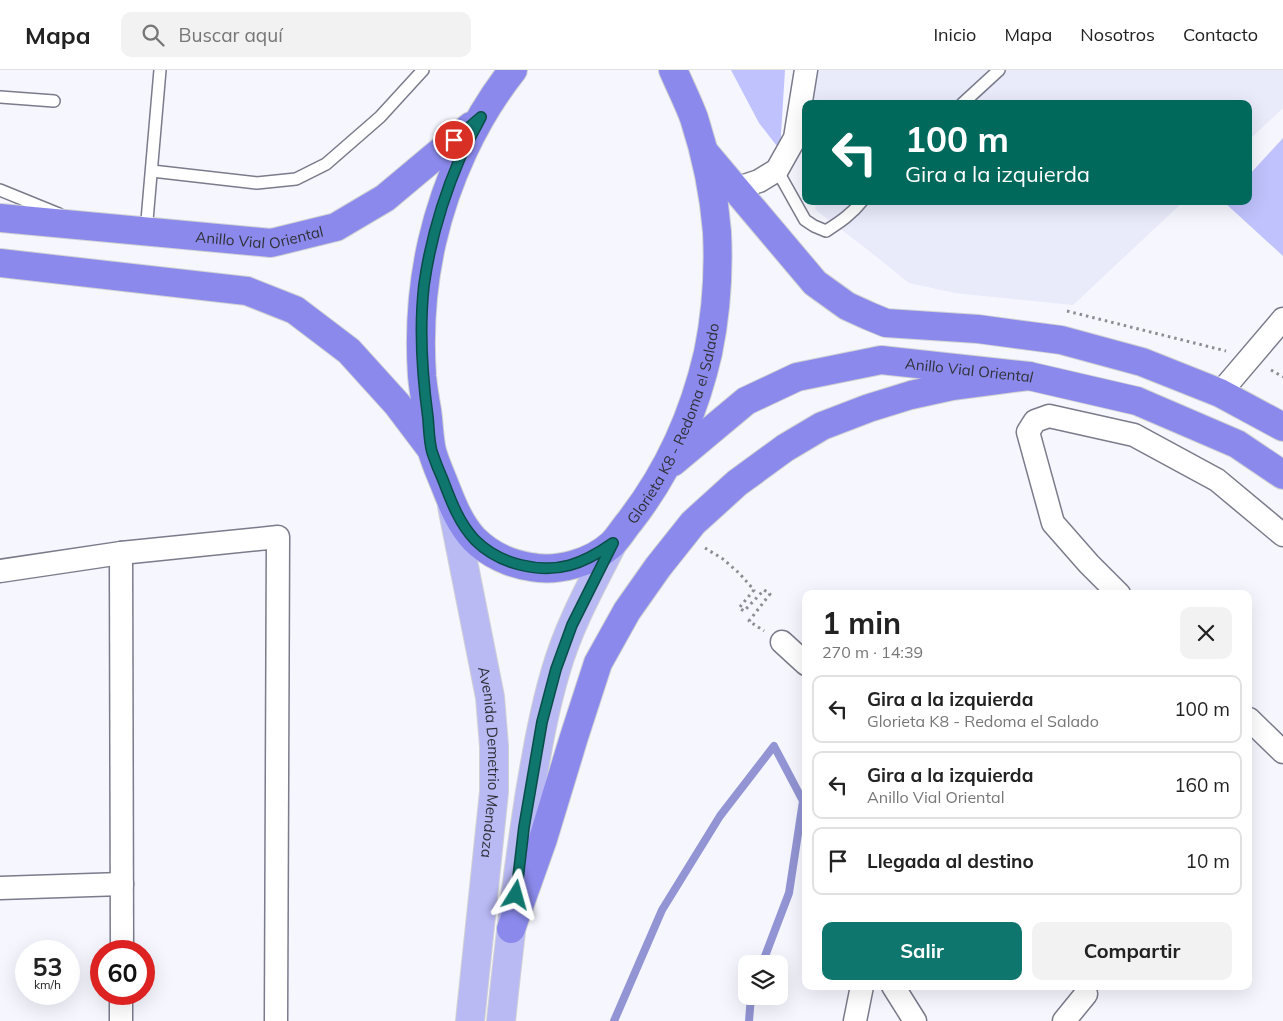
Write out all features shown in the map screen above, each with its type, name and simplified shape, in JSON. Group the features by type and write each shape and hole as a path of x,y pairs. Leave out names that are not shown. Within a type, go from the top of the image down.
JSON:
{"highway":[{"name":"Glorieta K8 - Redoma el Salado","path":"513,70 481,117 460,157 444,199 432,242 424,286 421,331 422,375 432,450 452,505 462,524 476,540 493,554 512,563 533,568 554,568 576,564 596,555 613,543 642,506 666,468 683,431 708,353 715,313 718,272 717,231 704,151 693,116 673,70"},
{"name":"Anillo Vial Oriental","path":"0,218 271,243 336,227 385,198 481,117"},
{"path":"704,151 815,283 847,306 886,322 978,329 1061,340 1142,362 1220,392 1283,427"},
{"path":"0,263 247,291 295,310 349,351 397,404 432,450"},
{"name":"Anillo Vial Oriental","path":"666,468 746,401 797,377 881,360 1030,376 1137,401 1238,444 1283,474"},
{"path":"511,929 543,839 598,663 627,611 658,567 693,523 737,482 785,448 822,426 869,408 911,395 952,386 1030,376"}],"main road":[{"name":"Avenida Demetrio Mendoza","path":"452,505 490,697 494,746 494,792 470,1021"},
{"path":"501,1021 524,827 542,722 556,669 572,625 613,543"}],"street":[{"path":"735,189 759,181 777,170 795,138 806,70"},
{"path":"1220,392 1283,319"},
{"path":"1115,590 1053,523 1028,432 1035,421 1049,416 1134,435 1217,480 1283,535"},
{"path":"0,571 121,553 278,537 276,1021"},
{"path":"121,553 122,940"},
{"path":"782,642 802,660"},
{"path":"1252,722 1283,752"},
{"path":"0,888 122,884"},
{"path":"856,1021 861,990"},
{"path":"896,990 915,1021"},
{"path":"1064,1021 1086,994"},
{"path":"121,1005 121,1021"}],"lane":[{"path":"146,232 160,70"},
{"path":"152,171 257,183 296,179 326,164 380,117 423,70"},
{"path":"966,100 999,70"},
{"path":"0,97 54,101"},
{"path":"777,170 805,220 814,226 826,231 853,213 859,205"},
{"path":"0,190 91,227"}],"path":[{"path":"1067,311 1249,357"},
{"path":"683,536 723,559 754,590 739,608 744,611 764,590 770,594 749,621 782,642"}],"shaded area":[{"path":"731,70 785,70 780,150 759,123"},
{"path":"814,70 1283,70 1283,108 1252,137 1252,100 809,100"},
{"path":"1283,138 1283,256 1227,205 1252,205 1252,172"},
{"path":"815,205 1180,205 1073,305 955,293 909,283 816,210"}],"waterway":[{"path":"614,1021 662,910 720,816 774,746 802,799"},
{"path":"765,955 789,893 802,808"},
{"path":"749,1021 750,1005"}],"route":[{"path":"454,140 481,117 460,157 444,199 432,242 424,286 421,331 422,375 432,450 452,505 462,524 476,540 493,554 512,563 533,568 554,568 576,564 596,555 613,543 572,625 556,669 542,722 524,827 516,895"}]}
